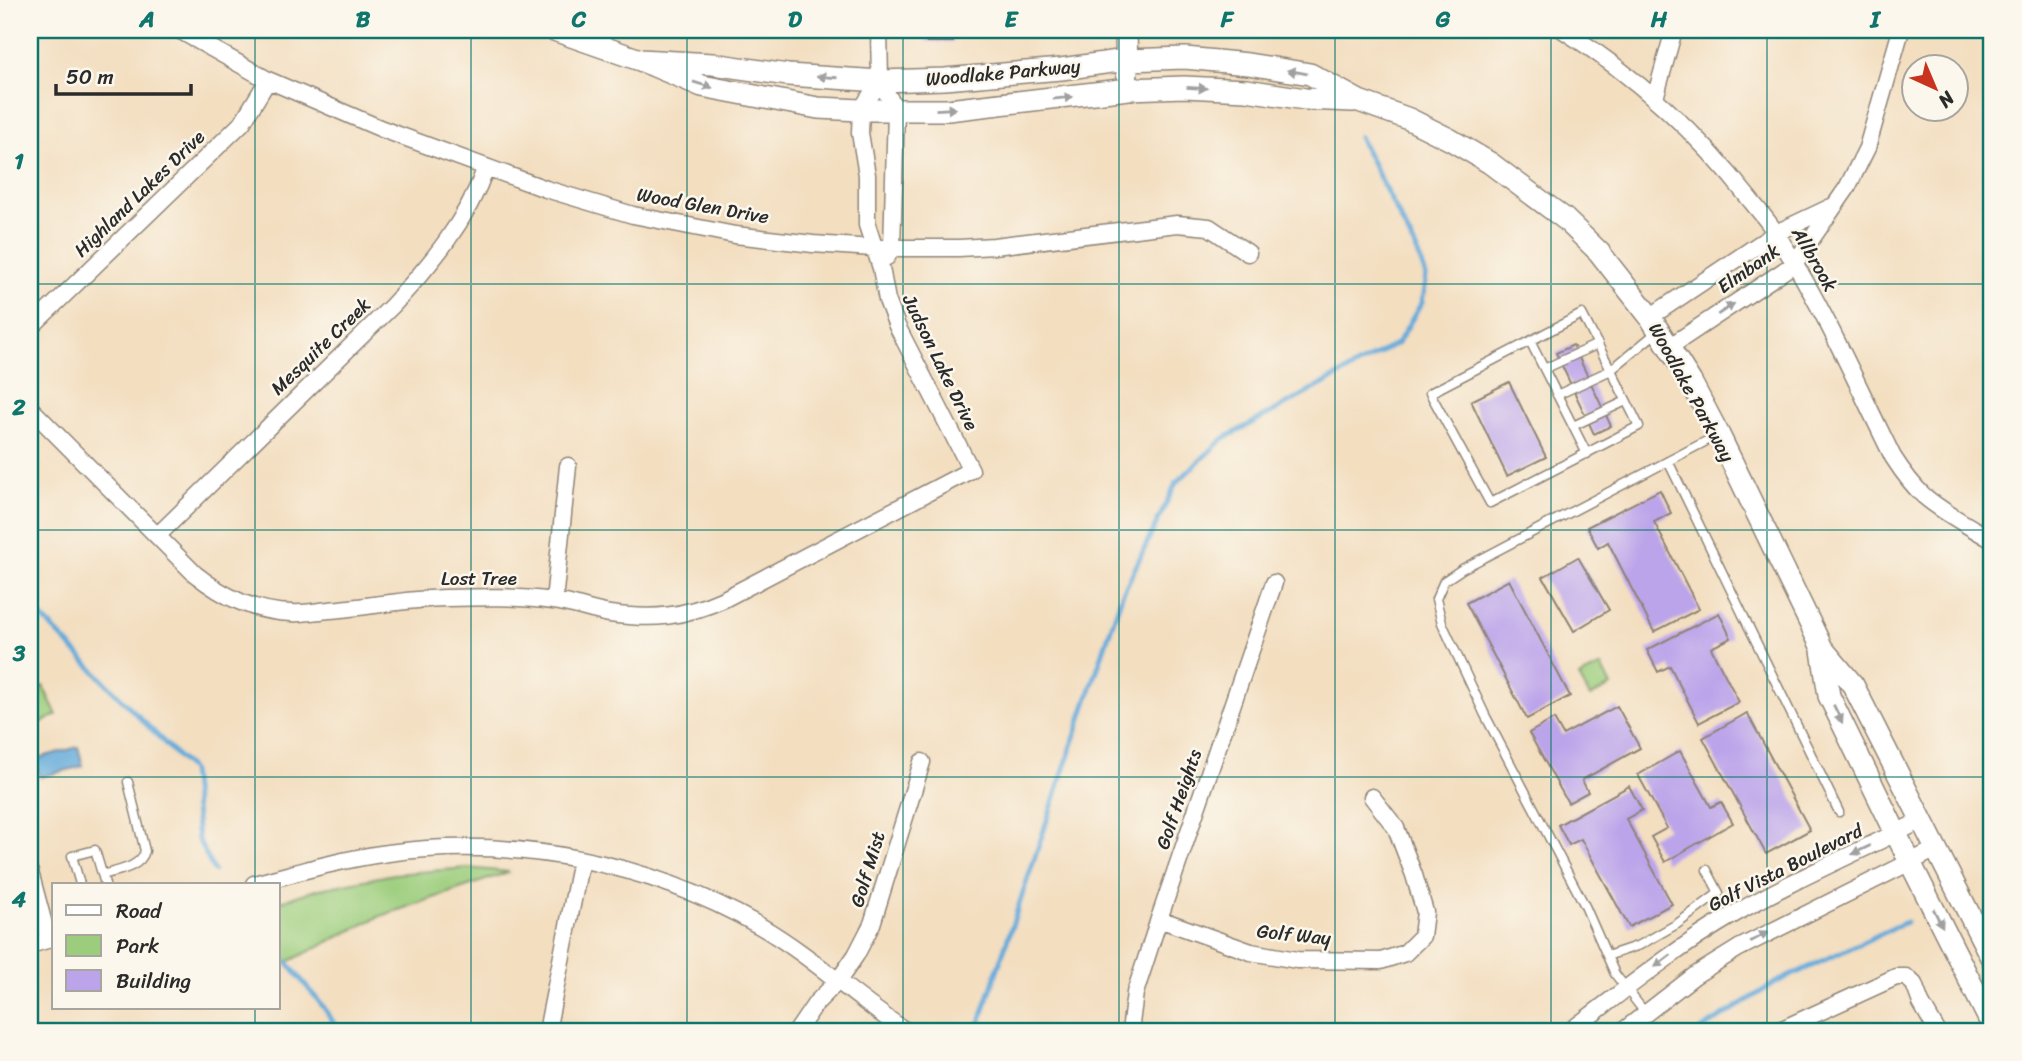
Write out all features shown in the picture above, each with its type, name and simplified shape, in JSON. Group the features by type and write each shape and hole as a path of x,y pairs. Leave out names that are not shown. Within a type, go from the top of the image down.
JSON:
{"street":[{"name":"Wood Glen Drive","path":"179,30 268,80 382,129 545,189 633,215 735,235 873,248 994,246 1177,224 1209,227 1248,253"},
{"name":"Woodlake Parkway","path":"554,30 640,60 702,86 818,108 948,110 1129,89 1184,87 1246,90 1305,99 1359,101"},
{"path":"878,30 880,81 896,110 892,248 881,268"},
{"path":"1126,30 1129,89"},
{"name":"Allbrook","path":"1563,30 1629,76 1655,98 1728,170 1776,233 1810,290 1893,457 1906,476 1923,495 1948,514 1991,533"},
{"path":"1655,98 1674,30"},
{"name":"Elmbank","path":"1660,331 1794,264 1847,188 1867,148 1901,30"},
{"name":"Woodlake Parkway","path":"640,60 713,64 788,75 880,81 971,77 1126,60 1185,58 1248,64 1310,74 1359,101 1409,119 1490,163 1565,219 1599,252 1660,331 1719,435 1822,648 1853,685 1992,959"},
{"name":"Highland Lakes Drive","path":"30,328 242,123 268,80"},
{"path":"861,110 880,81"},
{"name":"Judson Lake Drive","path":"861,110 860,133 867,175 866,225 881,268 887,300 897,326 971,470"},
{"name":"Mesquite Creek","path":"157,536 420,276 460,221 478,189 486,167"},
{"path":"867,175 894,174"},
{"name":"Elmbank","path":"1660,331 1776,233 1834,206"},
{"name":"Lost Tree","path":"30,408 195,574 215,590 266,610 293,613 445,598 554,601 631,616 666,617 697,611 737,593 971,470"},
{"path":"554,601 568,466"},
{"name":"Golf Heights","path":"1130,1031 1135,993 1274,583"},
{"name":"Woodlake Parkway","path":"1822,648 1829,696 1992,1024"},
{"name":"Golf Mist","path":"797,1031 816,1003 838,981 856,955 872,924 922,762"},
{"name":"Golf Way","path":"1159,919 1251,952 1297,960 1381,961 1405,954 1422,936 1425,912 1396,828 1372,797"},
{"name":"Golf Vista Boulevard","path":"1570,1031 1680,948 1727,918 1772,893 1922,820"},
{"path":"258,883 334,863 387,853 441,848 545,853 615,866 676,885 760,926 792,946 906,1031"},
{"path":"1623,1031 1694,976 1739,948 1936,849"},
{"path":"552,1031 549,1021 581,860"},
{"path":"30,872 51,938 30,945"},
{"path":"1778,1031 1896,976 1906,977 1914,984 1937,1031"}],"lane":[{"path":"1582,314 1611,370 1639,426 1490,503 1430,393 1582,314"},
{"path":"1557,395 1611,370 1660,331"},
{"path":"1530,341 1587,454"},
{"path":"1544,369 1598,344"},
{"path":"1573,426 1626,401"},
{"path":"1646,1014 1615,974 1585,906 1485,715 1442,624 1436,599 1444,581 1462,569 1719,435"},
{"path":"1668,461 1839,812"},
{"path":"80,883 72,856 95,850 104,880 144,858 145,851 128,782"},
{"path":"1607,956 1640,945 1677,924 1719,893 1707,870"}],"green space":[{"path":"1601,666 1611,686 1590,697 1579,677"},
{"path":"43,686 57,715 30,728 30,693"},
{"path":"467,868 509,872 378,917 280,966 280,901 315,890 394,874"}],"water":[{"path":"78,747 83,766 40,777 35,759"}],"building":[{"path":"924,30 952,30 953,42 926,42"},
{"path":"1573,345 1611,426 1594,434 1556,353"},
{"path":"1509,382 1546,457 1507,476 1471,401"},
{"path":"1660,490 1671,513 1654,522 1699,609 1654,632 1608,542 1598,548 1587,527"},
{"path":"1578,557 1609,610 1574,631 1543,577"},
{"path":"1509,580 1570,696 1527,719 1466,603"},
{"path":"1719,613 1731,638 1711,648 1739,702 1699,723 1670,666 1658,672 1647,650"},
{"path":"1617,706 1640,748 1582,780 1588,792 1568,803 1529,733 1554,719 1563,735"},
{"path":"1747,713 1810,830 1766,854 1703,738"},
{"path":"1680,751 1711,807 1721,802 1733,823 1665,862 1651,837 1667,828 1638,775"},
{"path":"1629,786 1642,810 1626,819 1672,904 1629,927 1581,839 1569,845 1558,825"}],"waterway":[{"path":"977,1031 1122,595 1176,483 1223,439 1398,343 1422,302 1426,276 1417,251 1359,137"},
{"path":"30,605 191,770 198,839 214,871"},
{"path":"1699,1031 1775,983 1906,922"},
{"path":"280,953 325,1009 339,1031"}]}
